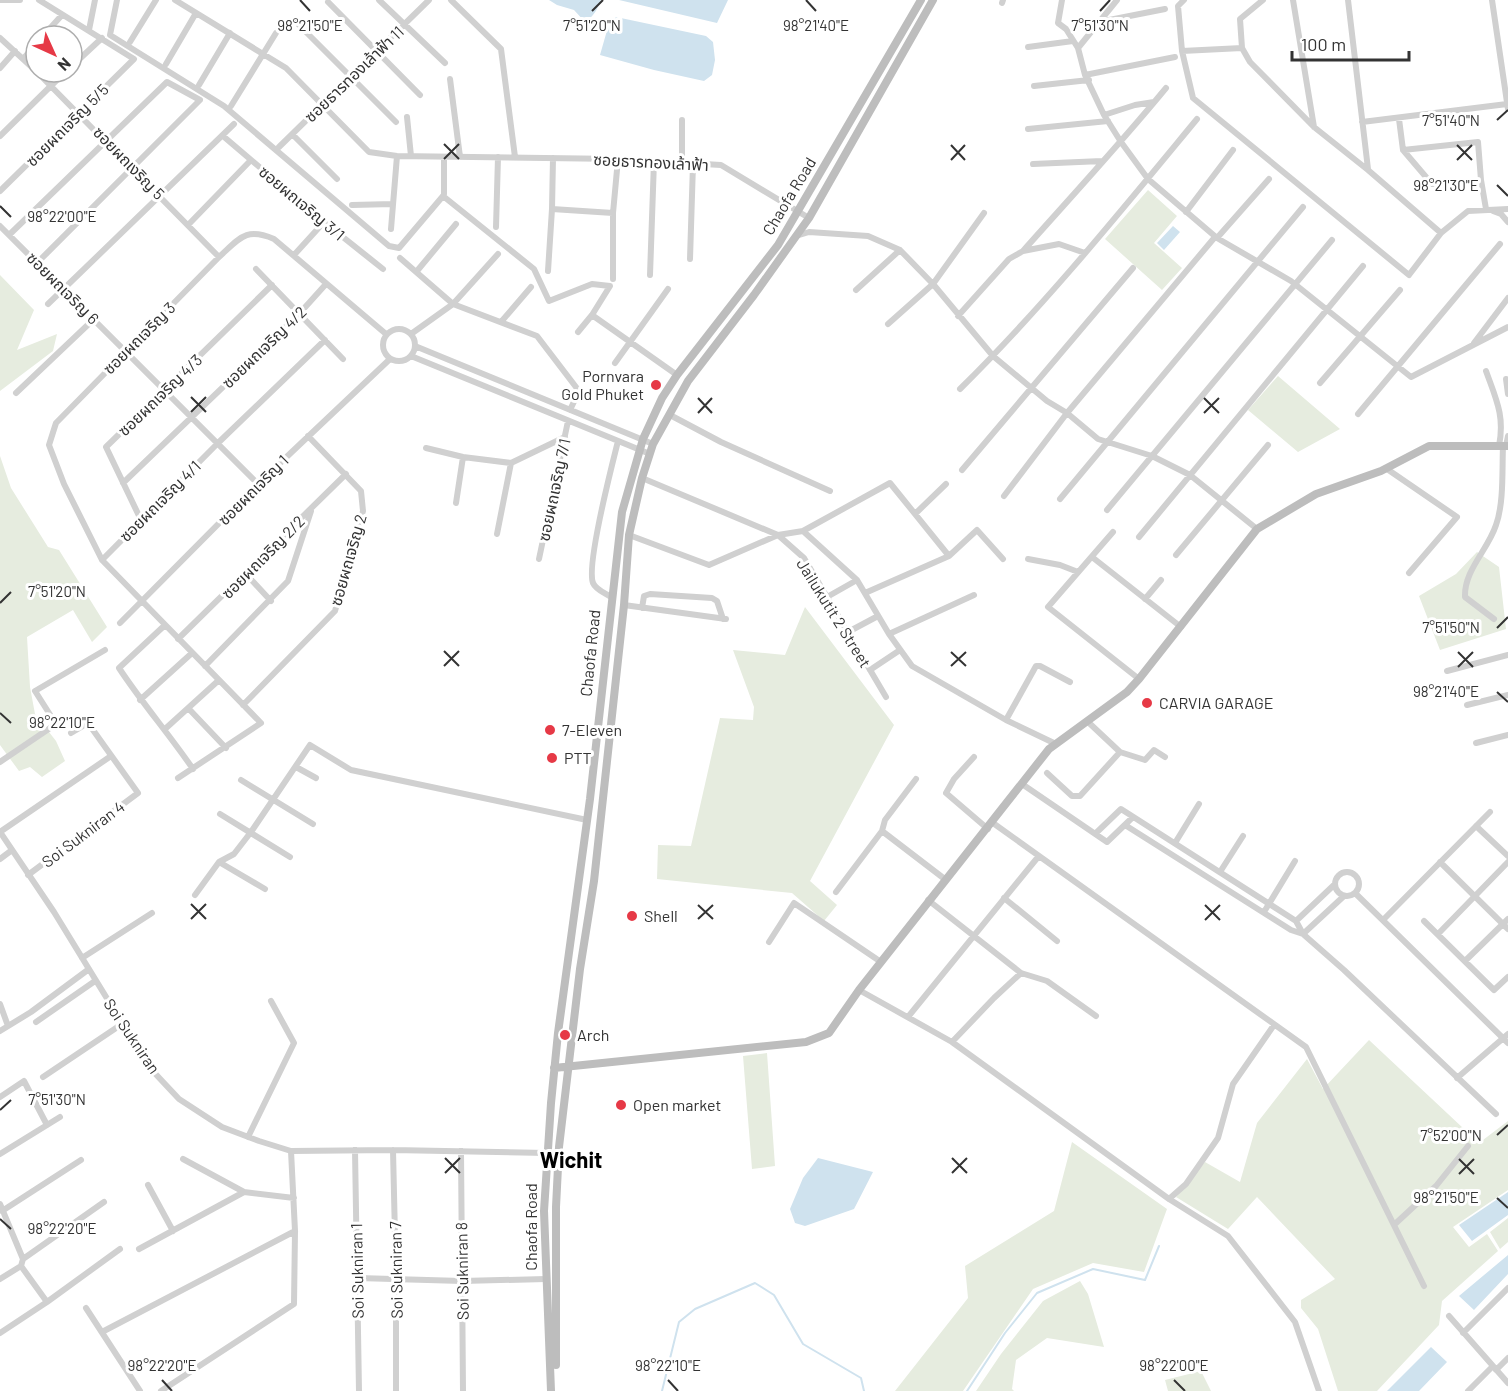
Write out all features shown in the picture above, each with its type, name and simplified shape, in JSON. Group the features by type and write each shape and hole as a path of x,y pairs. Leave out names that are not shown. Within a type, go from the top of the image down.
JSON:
{"main road":[{"name":"Chaofa Road","path":"551,1391 544,1211 547,1153 554,1068 587,820 622,512 643,439 662,398 677,375 778,245 921,0"},
{"name":"Chaofa Road","path":"556,1391 556,1208 559,1147 594,881 624,605 629,535 642,478 653,444 688,381 809,218 933,0"},
{"path":"554,1068 806,1042 829,1033 928,900 1056,744 1127,692 1257,529 1317,494 1387,469 1429,446 1504,446"}],"street":[{"path":"0,0 20,0"},
{"path":"39,0 49,2 62,15 102,38 84,55"},
{"path":"89,30 95,0"},
{"path":"117,0 110,35 224,106 389,246 399,248 443,196 534,269 549,301 592,284 610,286 578,332"},
{"path":"130,42 156,0"},
{"path":"175,0 286,68 323,103"},
{"path":"379,0 445,63"},
{"name":"ซอยธารทองเล้าฟ้า 11","path":"279,147 429,0"},
{"path":"452,0 501,49 515,157"},
{"path":"1062,0 1058,23 1066,29 1078,48 1087,78 1104,114 1121,142 1148,179 1216,237 1295,284 1411,377 1508,327"},
{"path":"1078,48 1117,0"},
{"path":"1184,0 1178,6 1182,51 1193,98 1409,275 1441,233 1468,212 1508,209"},
{"path":"1263,0 1240,19 1242,48 1250,62 1314,127 1441,233"},
{"path":"1293,0 1314,127"},
{"path":"1348,0 1368,170"},
{"path":"1362,122 1508,106 1492,0"},
{"path":"328,2 420,95"},
{"path":"1100,22 1165,9"},
{"path":"165,64 196,13"},
{"path":"54,24 62,15"},
{"path":"296,22 396,122"},
{"path":"199,85 230,33"},
{"path":"231,106 276,33"},
{"name":"ซอยผถเงริญ 5","path":"0,38 24,58"},
{"name":"ซอยผถเจริญ 5/5","path":"0,191 134,59 102,38"},
{"path":"1028,47 1073,41"},
{"path":"1182,51 1242,48"},
{"path":"0,68 15,51"},
{"path":"1034,86 1087,78 1174,57"},
{"path":"450,79 460,157"},
{"path":"9,235 166,82 200,100 37,263"},
{"path":"0,136 51,86"},
{"name":"ซอยผถเงริญ 5","path":"51,86 219,256"},
{"path":"1023,251 1166,88"},
{"path":"1104,114 1154,101"},
{"name":"ซอยธารทองเล้าฟ้า","path":"323,103 369,152 397,156 618,159 721,165 809,218"},
{"path":"407,117 411,156"},
{"path":"960,389 993,356 1085,253 1197,119"},
{"path":"1399,119 1403,150 1432,184 1481,180"},
{"path":"682,120 682,163"},
{"path":"1028,129 1108,121"},
{"path":"48,304 234,124"},
{"path":"292,134 337,179"},
{"name":"ซอยผถเจริญ 3/1","path":"223,136 383,269"},
{"path":"1403,150 1478,142 1486,209"},
{"path":"1186,212 1233,150"},
{"path":"391,230 397,156"},
{"path":"444,157 444,194"},
{"path":"496,227 498,157"},
{"path":"548,271 553,158"},
{"path":"613,279 613,213 618,159"},
{"path":"189,224 251,160"},
{"path":"650,275 654,161"},
{"path":"1034,164 1102,161"},
{"path":"690,259 693,164"},
{"path":"1004,496 1067,413 1216,237 1269,179"},
{"path":"352,205 393,204"},
{"path":"1060,499 1303,207"},
{"path":"552,209 613,213"},
{"path":"1486,209 1501,214 1508,222"},
{"path":"888,324 933,284 984,213"},
{"path":"294,255 324,222"},
{"path":"417,271 456,224"},
{"name":"ซอยผถเจริญ 6","path":"0,226 126,351"},
{"path":"796,236 809,232 868,236 900,250 933,284 993,356 1047,401 1067,413 1098,439 1152,456 1190,475 1257,529"},
{"name":"ซอยผถเจริญ 3","path":"141,601 102,560 64,484 49,445 56,423 219,256 243,236 260,233 274,239 386,334"},
{"path":"1107,510 1332,240"},
{"path":"958,316 1009,259 1023,251 1059,244 1085,253"},
{"path":"1358,414 1500,244"},
{"path":"856,290 900,250"},
{"path":"411,334 453,304 498,254"},
{"path":"400,258 453,304 537,336 579,391 570,410"},
{"path":"1139,537 1363,266"},
{"path":"962,470 1132,268"},
{"path":"256,269 343,360"},
{"name":"ซอยผถเจริญ 4/3","path":"141,520 106,447 272,285"},
{"name":"ซอยผถเจริญ 4/2","path":"123,483 299,314 326,285"},
{"path":"501,322 531,287"},
{"path":"615,363 668,289"},
{"path":"1320,383 1400,290"},
{"path":"1471,346 1508,298"},
{"path":"592,315 677,375"},
{"path":"16,393 94,319"},
{"path":"396,328 401,328 411,334 415,346 411,356 403,361 390,359 383,351 383,339 386,334 396,328"},
{"name":"ซอยผถเจริญ 4/1","path":"102,560 218,443 325,340"},
{"path":"415,346 653,444"},
{"path":"126,351 258,484"},
{"path":"411,356 650,454"},
{"name":"ซอยผถเจริญ 1","path":"120,623 258,484 390,359"},
{"path":"1486,371 1501,417 1504,446 1502,486 1497,524 1467,578 1465,597 1494,619"},
{"path":"1506,379 1508,394"},
{"path":"670,415 721,442 830,491"},
{"name":"ซอยผถเจริญ 7/1","path":"539,559 568,421"},
{"name":"ซอยผถเจริญ 2","path":"243,705 335,611 363,511 361,491 308,436"},
{"path":"1504,446 1508,436"},
{"path":"426,448 463,457 511,463 565,437"},
{"path":"611,597 596,587 592,581 592,572 597,537 618,441"},
{"path":"1176,555 1268,445"},
{"path":"456,503 463,457"},
{"path":"497,534 511,463"},
{"path":"1387,469 1457,517 1409,573"},
{"name":"ซอยผถเจริญ 2/2","path":"178,639 346,474"},
{"name":"Jailukutit 2 Street","path":"642,478 778,535 804,558 886,697"},
{"path":"629,535 709,566 778,535 803,531 890,483 949,556"},
{"path":"916,513 946,483"},
{"path":"205,666 271,601 288,580 312,508"},
{"path":"865,593 949,556 977,530 1003,559"},
{"path":"803,531 857,580 889,634 912,666 1006,720 1056,744"},
{"path":"1113,532 1048,607 1139,679"},
{"path":"1092,557 1180,627"},
{"path":"1028,559 1060,564 1078,572"},
{"path":"246,574 271,601"},
{"path":"827,597 857,580"},
{"path":"1145,599 1161,580"},
{"path":"624,605 642,608 725,619 717,601 712,598 650,594 644,596 642,608"},
{"path":"889,634 974,595"},
{"path":"141,601 261,723 178,778"},
{"path":"848,632 878,616"},
{"path":"165,625 119,668 192,769"},
{"path":"0,762 56,724 35,690 105,650"},
{"path":"870,670 900,650"},
{"path":"141,700 192,652"},
{"path":"1447,671 1508,655"},
{"path":"1006,720 1036,666 1070,682"},
{"path":"165,729 219,680"},
{"path":"1467,705 1508,695"},
{"path":"189,709 226,748"},
{"path":"1087,721 1120,752 1145,760 1154,750 1165,757"},
{"path":"0,832 111,756 88,723 71,733"},
{"path":"1476,742 1508,735"},
{"path":"195,895 219,862 234,854 251,832 310,745 351,770 587,820"},
{"path":"1047,773 1072,796 1080,796 1120,752"},
{"name":"Soi Sukniran 4","path":"28,875 138,793 111,756"},
{"path":"974,757 954,779 946,793 1306,1047 1424,1286"},
{"path":"296,766 316,778"},
{"path":"836,892 882,831 885,820 916,779"},
{"path":"241,780 313,824"},
{"path":"1023,784 1107,842 1133,817"},
{"path":"1175,843 1200,804"},
{"path":"1096,833 1121,808 1296,921 1303,934 1496,1114"},
{"path":"1383,920 1490,812"},
{"path":"220,814 290,857"},
{"path":"1125,825 1291,930 1303,934"},
{"path":"1476,826 1508,855"},
{"path":"882,831 946,880"},
{"name":"Soi Sukniran","path":"0,832 54,912 149,1067 179,1099 222,1127 291,1150 547,1153"},
{"path":"1220,872 1243,836"},
{"path":"0,859 12,850"},
{"path":"908,1017 1038,856"},
{"path":"1264,912 1295,861"},
{"path":"219,862 265,889"},
{"path":"1440,862 1506,924 1465,961"},
{"path":"1438,934 1508,862"},
{"path":"1296,921 1335,884 1340,874 1351,873 1359,880 1359,887 1351,896 1344,896 1337,891 1335,884"},
{"path":"1355,893 1506,1039 1457,1078"},
{"path":"1303,934 1344,896"},
{"path":"1004,898 1057,941"},
{"path":"928,900 1021,974 1047,981 1096,1016"},
{"path":"769,942 794,903 881,962"},
{"path":"82,958 152,913"},
{"path":"1424,921 1494,990 1508,977"},
{"path":"0,1031 89,969"},
{"path":"952,1042 994,998 1021,974"},
{"path":"36,1022 95,981"},
{"path":"859,990 952,1042 1169,1199 1228,1236 1295,1322 1319,1391"},
{"path":"248,1137 294,1043 271,1001"},
{"path":"0,1004 8,1026"},
{"path":"43,1077 122,1024"},
{"path":"1169,1199 1186,1184 1218,1138 1233,1084 1274,1025"},
{"path":"0,1097 24,1081 47,1125"},
{"path":"0,1154 60,1117"},
{"path":"1395,1224 1436,1186 1468,1146"},
{"path":"161,1391 294,1304 295,1230 291,1150"},
{"name":"Soi Sukniran 1","path":"355,1150 359,1391"},
{"name":"Soi Sukniran 7","path":"393,1150 396,1391"},
{"name":"Soi Sukniran 8","path":"461,1152 464,1391"},
{"path":"183,1159 244,1192 294,1198"},
{"path":"3,1217 81,1160"},
{"path":"148,1185 173,1231"},
{"path":"139,1249 244,1192"},
{"path":"0,1279 104,1202"},
{"path":"0,1204 3,1217 22,1262 47,1302"},
{"path":"102,1332 295,1230"},
{"path":"0,1333 120,1249"},
{"path":"358,1278 462,1281 546,1279"},
{"path":"1463,1333 1508,1288"},
{"path":"86,1308 140,1391"},
{"path":"1449,1316 1508,1383"},
{"path":"1468,1391 1508,1358"}],"shaded area":[{"path":"1148,190 1177,216 1154,243 1182,268 1162,290 1105,239"},
{"path":"0,275 34,310 17,350 57,334 53,351 0,391"},
{"path":"1278,376 1340,429 1298,452 1248,410"},
{"path":"0,456 11,488 48,547 59,550 107,627 92,642 73,610 27,637 30,687 35,714 56,741 65,761 42,777 30,767 19,771 0,745"},
{"path":"1477,552 1499,567 1506,629 1440,650 1419,596 1456,574"},
{"path":"805,607 894,725 810,881 837,905 824,921 792,893 657,879 658,845 691,846 720,718 753,720 754,707 733,650 785,655"},
{"path":"1369,1040 1479,1143 1508,1121 1508,1190 1453,1227 1469,1247 1487,1234 1498,1251 1442,1301 1439,1325 1377,1391 1338,1391 1318,1329 1301,1308 1301,1300 1335,1279 1257,1197 1228,1229 1176,1197 1205,1162 1240,1182 1257,1123 1307,1059 1323,1089"},
{"path":"767,1053 775,1166 752,1169 743,1056"},
{"path":"1072,1142 1167,1209 1144,1272 1093,1263 1033,1289 963,1391 895,1391 968,1298 965,1266 1054,1211"},
{"path":"1508,1218 1508,1242 1500,1249 1490,1232"},
{"path":"1080,1281 1088,1294 1104,1347 1047,1338 1016,1360 1012,1389 1014,1391 976,1391 1001,1354 1043,1301"},
{"path":"1201,1371 1211,1391 1168,1391 1165,1380"}],"water":[{"path":"549,0 601,0 595,12 585,22 574,10"},
{"path":"619,0 728,0 717,23"},
{"path":"616,17 706,36 713,42 715,60 712,75 704,81 600,55 608,27"},
{"path":"1173,226 1180,232 1164,250 1157,243"},
{"path":"818,1158 873,1172 854,1209 805,1226 795,1223 790,1209 803,1178"},
{"path":"1508,1192 1508,1215 1472,1241 1459,1225"},
{"path":"1508,1255 1508,1274 1474,1310 1459,1296"},
{"path":"1431,1347 1447,1362 1419,1391 1387,1391"}],"waterway":[{"path":"967,1391 1005,1333 1037,1293 1093,1269 1145,1280 1159,1246"},
{"path":"662,1391 679,1322 695,1309 755,1283 774,1295 803,1344 861,1378 864,1391"}],"place":[{"name":"Pornvara Gold Phuket","path":"656,385"},
{"name":"CARVIA GARAGE","path":"1147,703"},
{"name":"7-Eleven","path":"550,730"},
{"name":"PTT","path":"552,758"},
{"name":"Shell","path":"632,916"},
{"name":"Arch","path":"565,1035"},
{"name":"Open market","path":"621,1105"}],"district":[{"name":"Wichit","path":"571,1160"}]}
